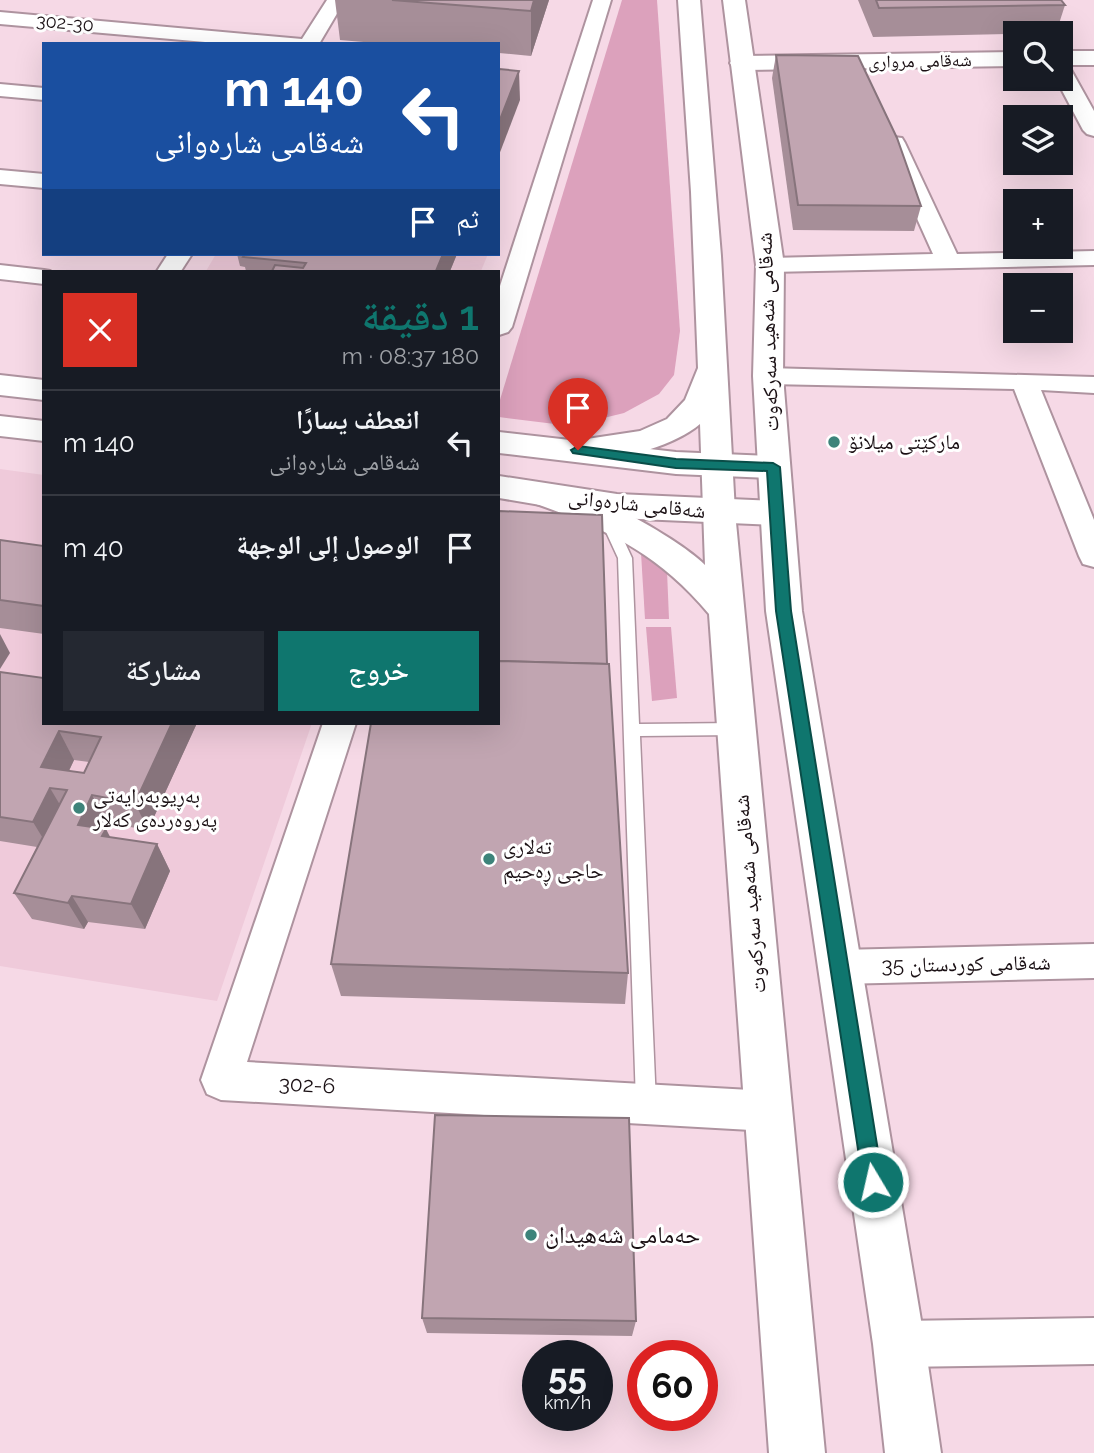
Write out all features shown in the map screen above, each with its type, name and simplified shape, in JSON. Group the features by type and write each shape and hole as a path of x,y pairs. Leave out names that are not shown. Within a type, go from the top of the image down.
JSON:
{"main road":[{"name":"شەقامی شەهید سەرکەوت","path":"689,0 700,120 715,362 718,512 797,1453"},
{"name":"شەقامی شەهید سەرکەوت","path":"734,0 770,265 768,376 784,611 899,1344 913,1453"},
{"path":"1073,58 1094,58"},
{"name":"شەقامی مرواری","path":"741,63 1003,59"},
{"path":"700,120 752,121"},
{"path":"578,450 633,443 674,428 690,416 700,402 715,362"},
{"path":"0,385 42,390"},
{"path":"0,426 42,431"},
{"path":"500,442 676,463 773,467"},
{"name":"شەقامی شارەوانی","path":"500,487 617,506 776,513"},
{"path":"543,494 606,516 642,533 677,557 704,581 727,612"}],"street":[{"path":"310,42 336,0"},
{"path":"500,324 602,0"},
{"name":"302-30","path":"0,18 274,42"},
{"path":"857,62 868,86"},
{"path":"0,90 42,94"},
{"path":"1073,91 1094,130"},
{"path":"886,124 948,261"},
{"path":"0,177 42,181"},
{"path":"770,265 1094,258"},
{"path":"0,272 42,277"},
{"path":"768,376 1094,385"},
{"path":"1024,381 1094,556"},
{"name":"302-6","path":"338,725 221,1080 768,1111"},
{"name":"شەقامی کوردستان 35","path":"839,967 1094,961"},
{"path":"899,1344 1094,1341"}],"lane":[{"path":"606,516 625,558 646,1104"},
{"path":"632,730 737,729"}],"shaded area":[{"path":"622,0 657,0 680,331 674,375 659,394 624,413 571,426 500,417 500,400"},
{"path":"215,256 487,256 481,270 207,270"},
{"name":"بەڕیوبەرایەتی پەروەردەی کەلار","path":"0,469 42,475 42,725 311,725 217,1001 0,966"},
{"path":"641,553 667,571 669,619 645,619"},
{"path":"646,627 671,627 677,698 652,701"}],"building":[{"path":"392,0 534,0 531,11"},
{"path":"876,0 1061,0 1065,5 879,8"},
{"path":"776,55 858,56 897,138 921,206 798,205"},
{"path":"500,69 519,71 500,119"},
{"path":"442,256 436,270 272,270 275,265 303,268 306,263 243,257"},
{"path":"500,511 602,515 607,664 500,661"},
{"path":"0,540 42,546 42,606 0,600"},
{"name":"تەلاری حاجی ڕەحیم","path":"500,661 609,664 628,973 331,964 371,725 500,725"},
{"path":"0,672 42,678 42,725 171,725 135,803 92,795 78,825 106,829 102,836 157,844 131,904 72,896 68,903 14,893 67,790 50,788 33,822 0,817","holes":["59,731 101,737 84,773 41,767"]},
{"name":"حەمامی شەهیدان","path":"435,1115 629,1118 636,1321 422,1318"}],"place":[{"name":"مارکێتی میلانۆ","path":"834,442"},
{"name":"بەڕیوبەرایەتی پەروەردەی کەلار","path":"79,808"},
{"name":"تەلاری حاجی ڕەحیم","path":"489,859"},
{"name":"حەمامی شەهیدان","path":"531,1235"}],"route":[{"path":"578,450 676,463 773,467 784,611 873,1182"}]}
